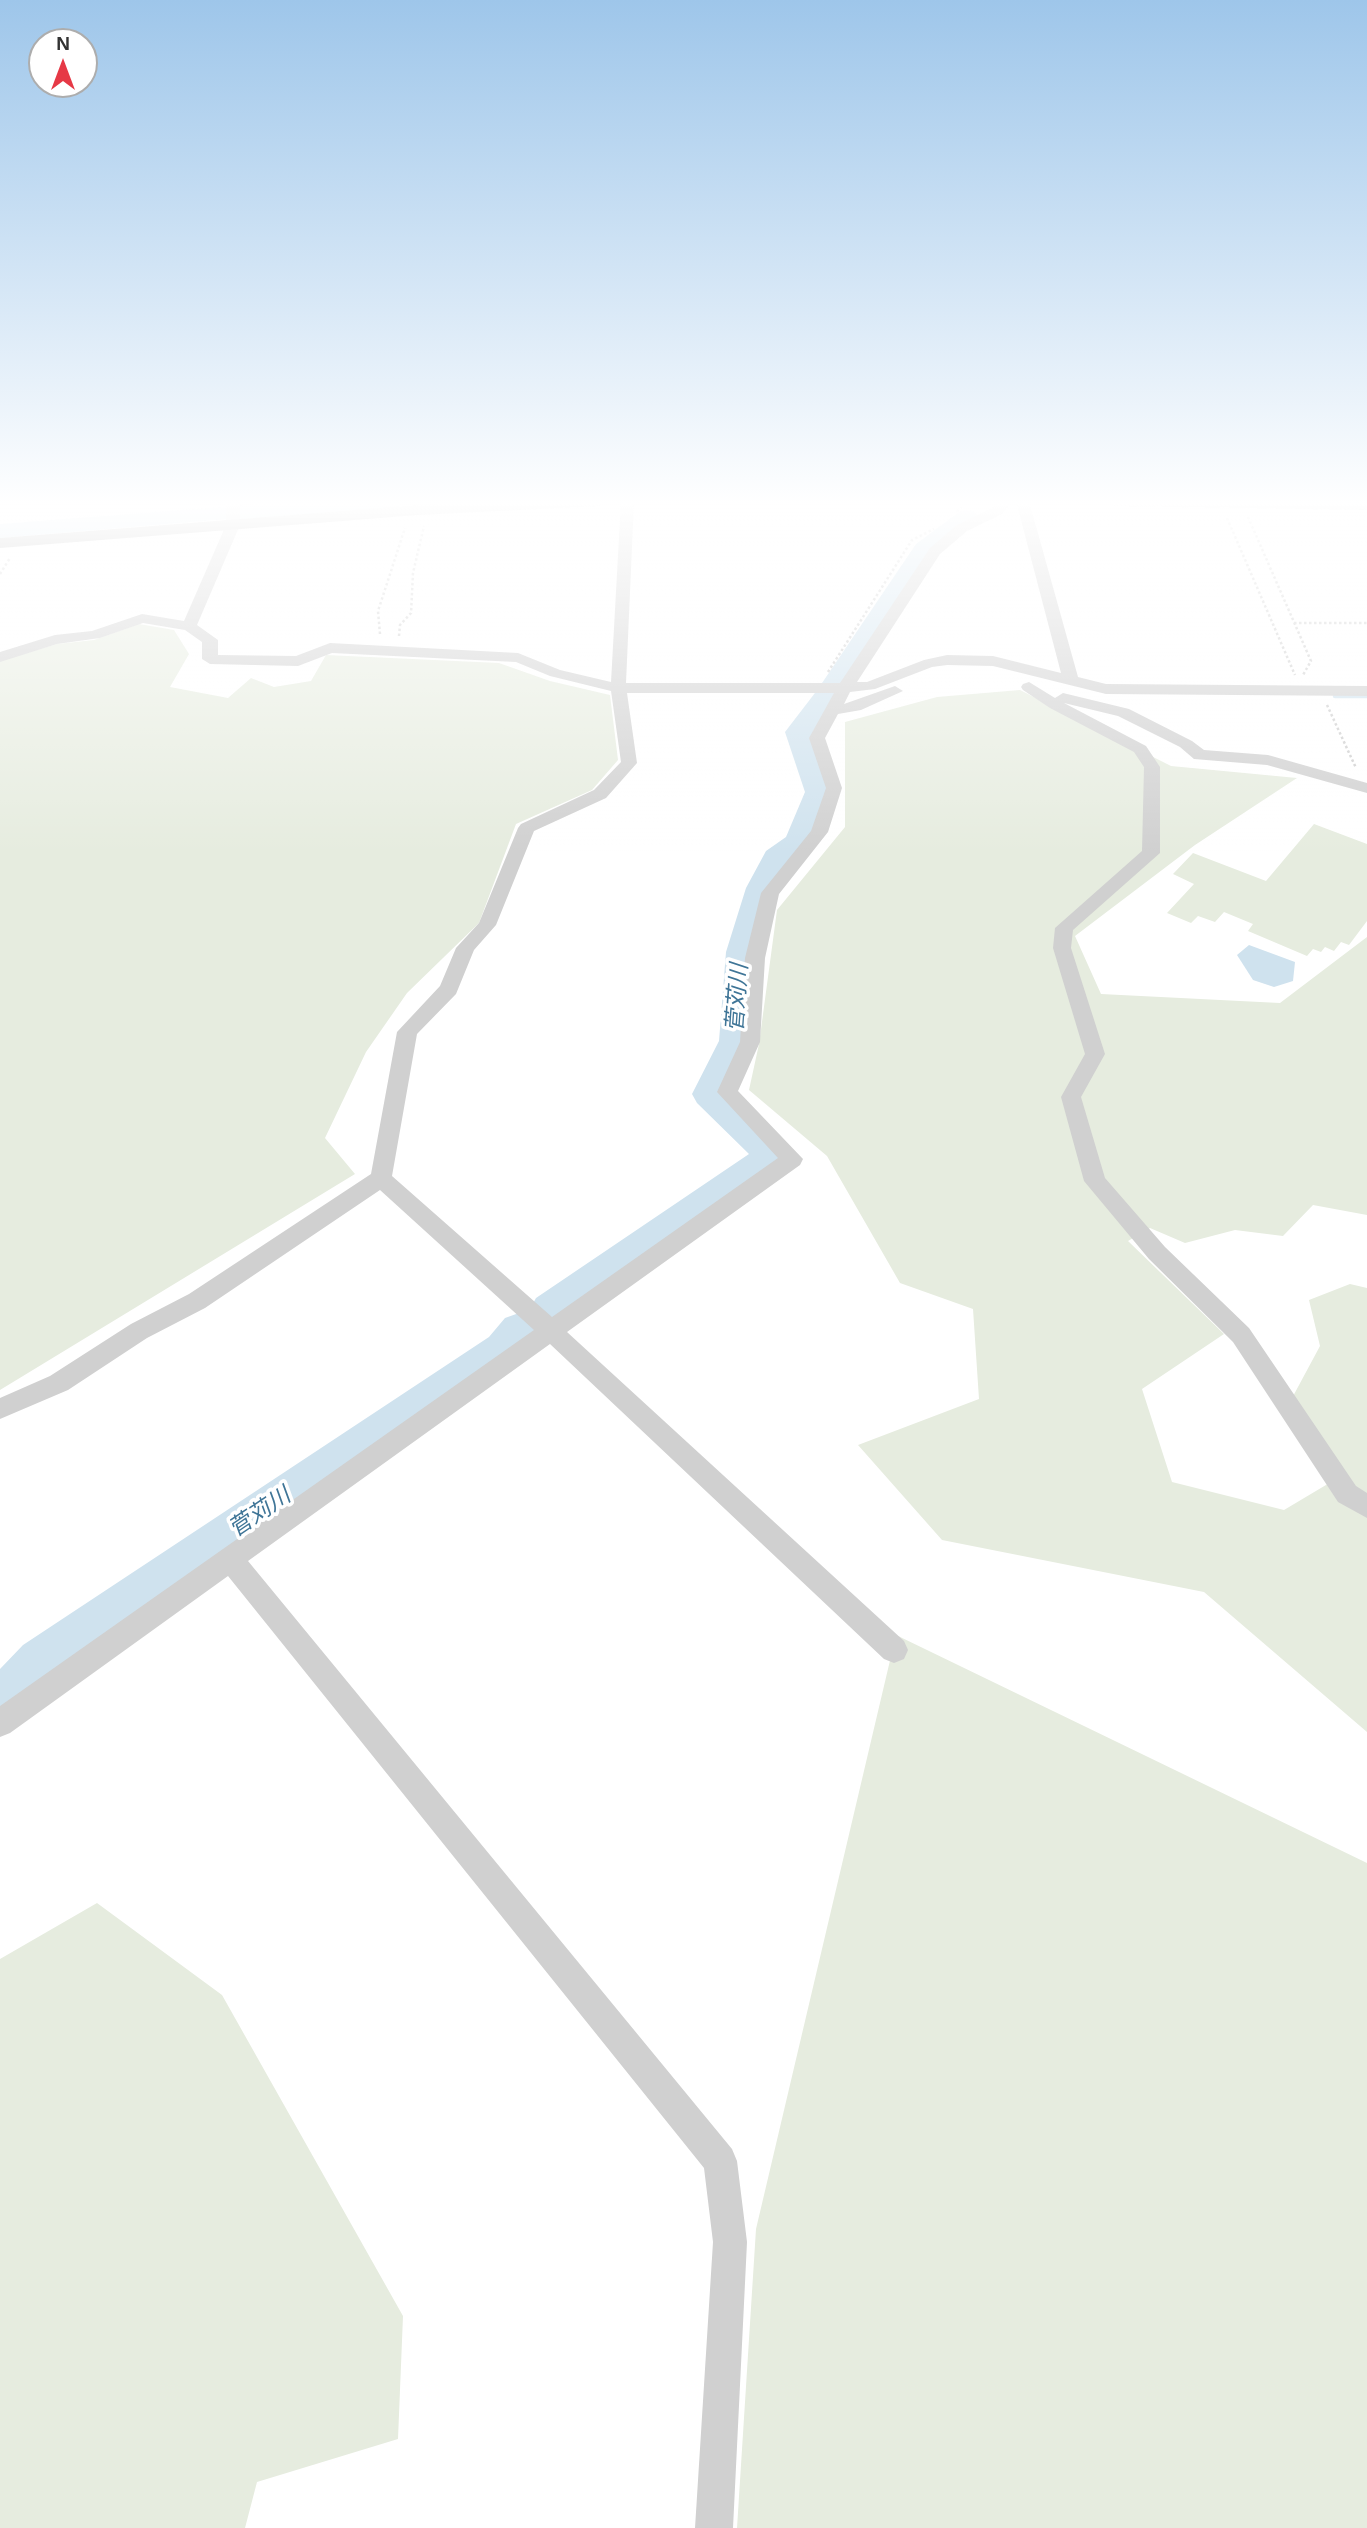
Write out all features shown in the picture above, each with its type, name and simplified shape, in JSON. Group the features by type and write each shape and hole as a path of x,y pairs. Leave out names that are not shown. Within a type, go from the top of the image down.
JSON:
{"street":[{"path":"0,657 55,640 94,635 139,619"},
{"path":"148,619 189,626 210,640 210,659 298,661 330,648 518,658 555,673 618,688 869,686 929,663 947,660 993,661 1106,689 1367,691"},
{"path":"189,626 192,619"},
{"path":"0,1409 59,1383 139,1331 197,1301 382,1178 407,1032 449,989 465,948 487,925 527,828 600,794 629,763 618,688 622,619"},
{"path":"0,1723 792,1159 727,1092 750,1042 755,958 770,893 819,832 834,788 817,738 845,688 890,619"},
{"path":"1055,619 1071,681"},
{"path":"832,710 855,707 936,677 963,672 995,676 1093,707 1123,712 1186,744 1200,755 1268,760 1366,788"},
{"path":"1029,687 1056,705 1140,749 1152,767 1151,853 1064,928 1062,948 1095,1054 1071,1097 1095,1181 1157,1253 1241,1335 1347,1494 1367,1507"},
{"path":"382,1178 551,1330 894,1650"},
{"path":"231,1560 720,2161 730,2242 714,2528"}],"path":[{"path":"378,650 380,619"},
{"path":"398,652 400,625 406,619"},
{"path":"817,688 861,619"},
{"path":"1271,619 1298,683 1311,661 1292,619"},
{"path":"1294,623 1367,623"},
{"path":"1321,690 1366,788"}],"shaded area":[{"path":"139,624 174,630 189,654 170,687 228,698 251,678 274,687 311,681 326,655 499,663 550,681 610,695 618,760 592,790 516,824 479,923 407,993 366,1052 325,1138 355,1174 0,1390 0,661 57,644 94,640"},
{"path":"1020,690 1171,766 1297,778 1195,845 1075,936 1101,994 1280,1003 1367,937 1367,1215 1313,1205 1283,1236 1235,1230 1185,1243 1150,1228 1128,1241 1224,1334 1142,1389 1172,1482 1284,1510 1331,1482 1284,1413 1320,1346 1309,1300 1350,1284 1367,1288 1367,1732 1204,1592 942,1540 858,1445 979,1399 973,1309 900,1283 827,1156 749,1090 759,1044 777,910 845,827 845,722 937,697"},
{"path":"1314,824 1367,844 1367,921 1349,945 1341,942 1334,951 1325,947 1321,952 1313,949 1307,956 1248,931 1253,924 1224,912 1215,922 1198,916 1191,923 1167,913 1194,884 1173,874 1193,853 1266,881"},
{"path":"896,1635 1367,1863 1367,2528 737,2528 756,2229"},
{"path":"97,1903 222,1995 403,2316 398,2439 257,2482 245,2528 0,2528 0,1959"}],"water":[{"path":"1249,945 1295,962 1293,981 1274,987 1253,980 1237,955"}],"waterway":[{"name":"菅苅川","path":"833,686 878,619"},
{"name":"菅苅川","path":"550,1309 773,1156 709,1094 736,1041 742,952 761,888 777,857 799,842 819,792 799,732 827,695"},
{"path":"1335,696 1367,696"},
{"name":"菅苅川","path":"0,1696 18,1684 40,1661 503,1349 519,1329"}]}
